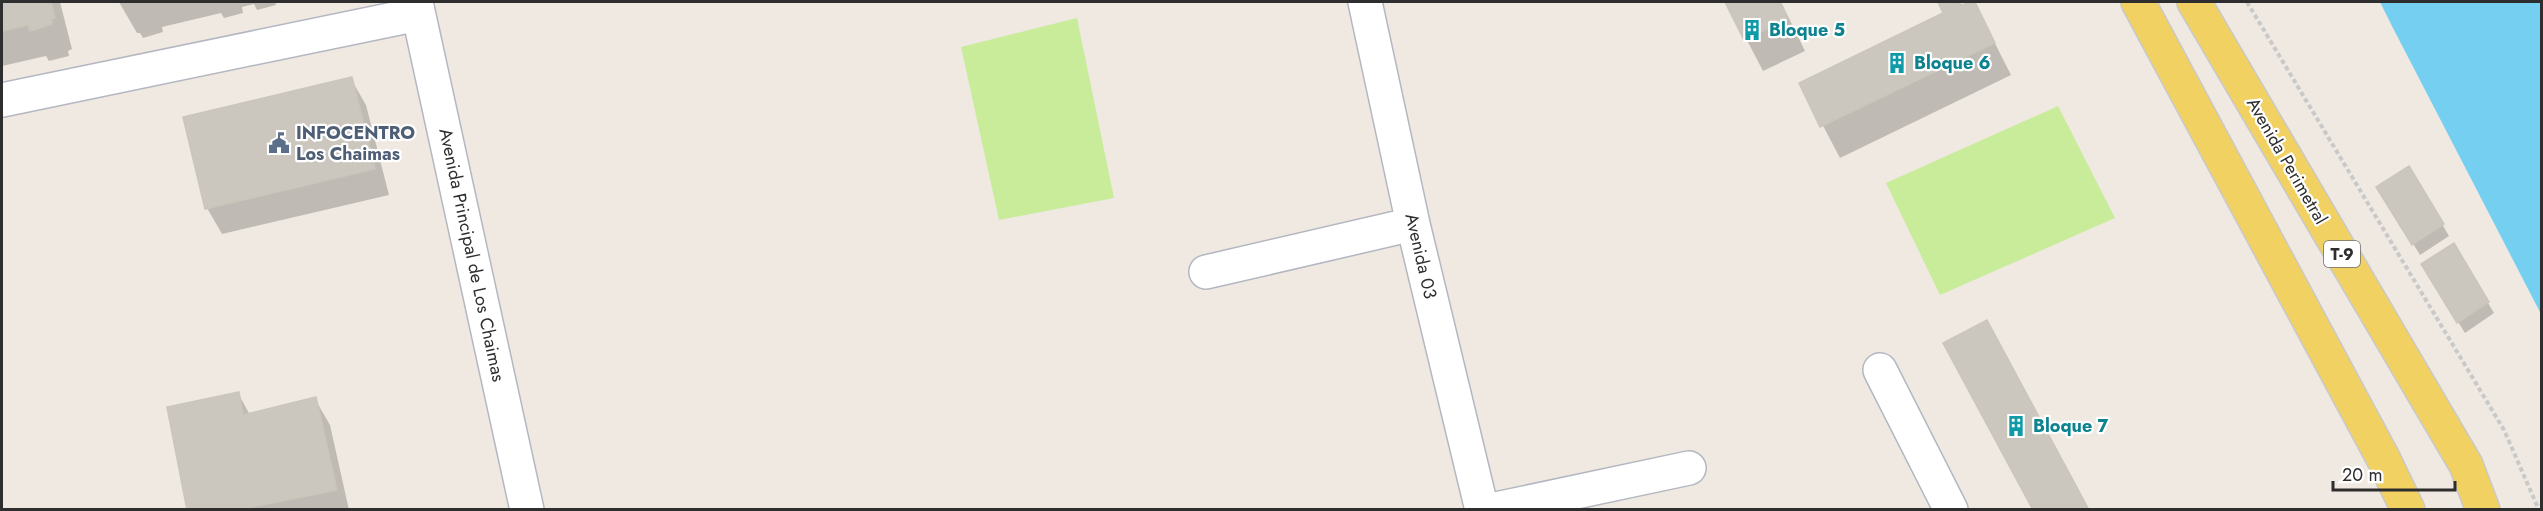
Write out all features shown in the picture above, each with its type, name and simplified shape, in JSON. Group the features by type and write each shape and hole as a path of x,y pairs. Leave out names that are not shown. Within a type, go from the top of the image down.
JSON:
{"main road":[{"path":"2138,2 2383,458 2408,510"},
{"name":"Avenida Perimetral","path":"2194,2 2466,465 2483,510"}],"street":[{"name":"Avenida 03","path":"1365,2 1413,224 1482,510"},
{"path":"2,100 417,8"},
{"name":"Avenida Principal de Los Chaimas","path":"417,8 527,510"},
{"path":"1206,272 1413,224"},
{"path":"1880,370 1951,510"},
{"path":"1491,510 1689,468"}],"path":[{"path":"2247,2 2504,430 2539,510"}],"green space":[{"path":"1077,18 1114,198 999,220 961,47"},
{"path":"2058,106 2115,218 1940,295 1886,183"}],"water":[{"path":"2380,2 2541,2 2541,314 2393,28"}],"building":[{"path":"2,2 51,2 55,18 51,19 52,24 30,31 28,25 2,31"},
{"name":"Bloque 5","path":"1725,2 1780,2 1788,19 1744,40"},
{"name":"Bloque 6","path":"1938,2 1958,2 1960,5 1975,2 1995,43 1820,127 1799,83 1943,13"},
{"name":"INFOCENTRO Los Chaimas","path":"352,77 375,169 205,209 183,117"},
{"path":"2409,166 2444,224 2412,245 2376,187"},
{"path":"2454,243 2489,302 2457,323 2421,264"},
{"name":"Bloque 7","path":"1987,320 2089,510 2033,510 1943,343"},
{"path":"239,392 243,415 316,397 337,490 237,510 187,510 167,407"}],"place":[{"name":"Bloque 5","path":"1752,30"},
{"name":"Bloque 6","path":"1897,63"},
{"name":"INFOCENTRO Los Chaimas","path":"279,143"},
{"name":"Bloque 7","path":"2016,426"}]}
